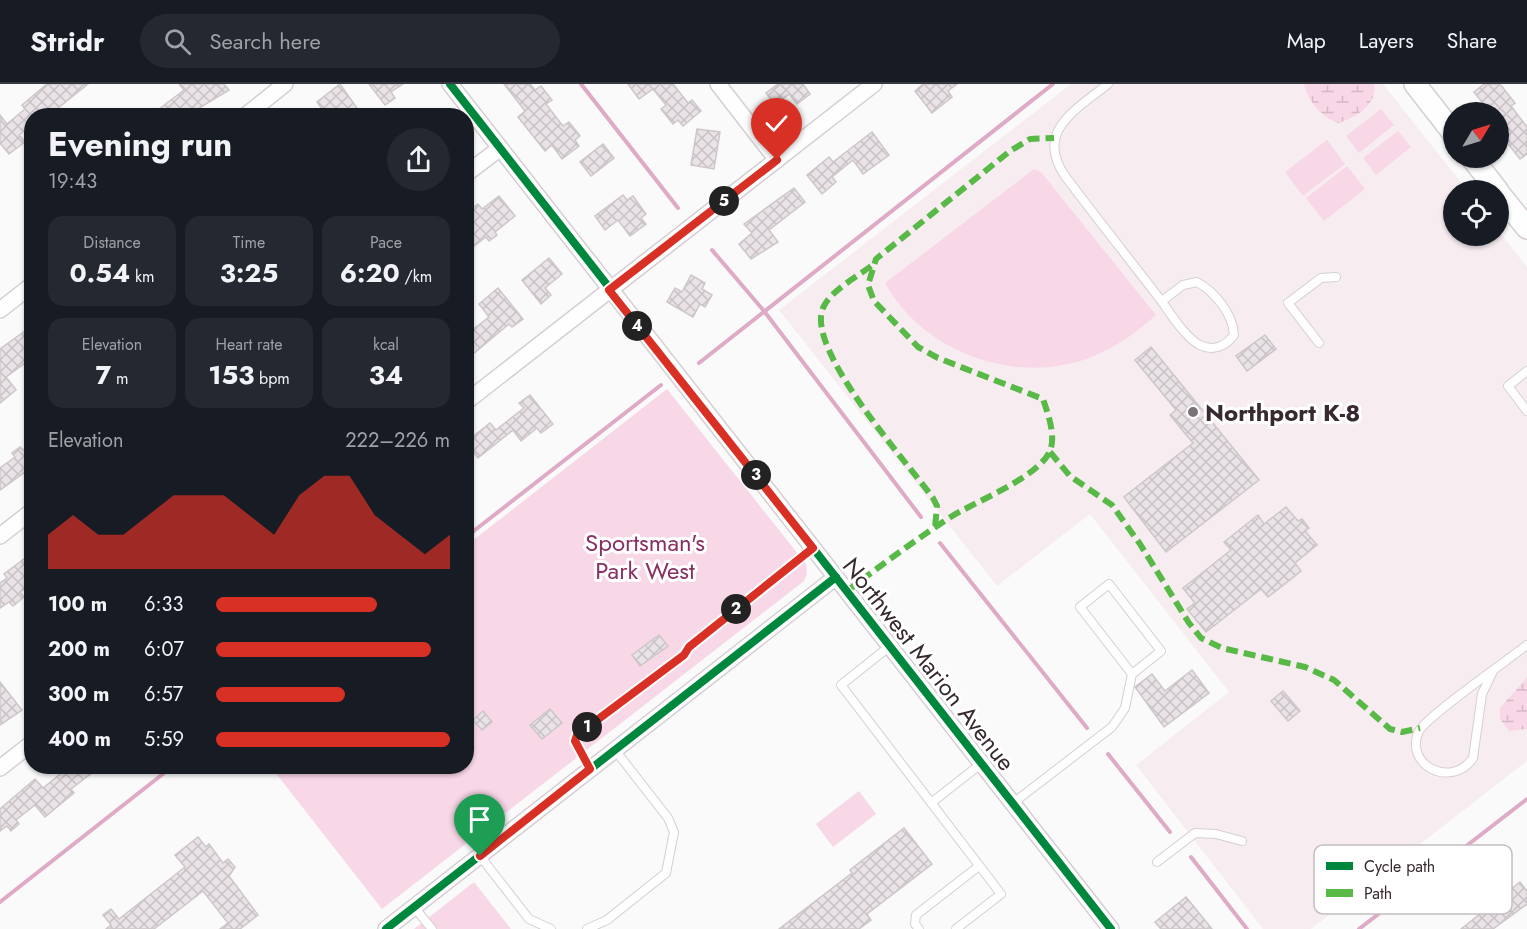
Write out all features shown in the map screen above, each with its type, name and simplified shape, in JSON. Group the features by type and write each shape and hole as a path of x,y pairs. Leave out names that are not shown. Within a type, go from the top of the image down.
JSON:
{"street":[{"path":"255,108 285,84"},
{"name":"Northwest Marion Avenue","path":"450,84 468,108"},
{"path":"718,84 777,160"},
{"path":"474,396 874,84"},
{"path":"1415,84 1443,120"},
{"name":"Northwest Marion Avenue","path":"474,116 1111,929"},
{"path":"474,168 499,149"},
{"path":"1480,168 1489,180"},
{"path":"1509,205 1527,228"},
{"path":"0,310 24,291"},
{"path":"0,536 24,517"},
{"path":"386,929 836,577"},
{"path":"0,768 24,749"}],"lane":[{"path":"1108,84 1059,126 1054,138 1055,157 1065,176 1162,301 1200,345 1223,347 1233,335 1229,316 1205,286 1197,282 1183,285 1162,301"},
{"path":"1319,343 1288,303 1321,278 1336,277"},
{"path":"1527,371 1508,386 1527,411"},
{"path":"590,769 575,741 577,735 684,655 689,647 813,548"},
{"path":"1013,803 1112,727 1125,708 1132,674 1161,651 1109,584 1080,607 1132,674"},
{"path":"1493,671 1482,694 1473,758 1462,770 1454,773 1430,769 1421,760 1418,751 1417,738 1420,728 1493,671 1527,645"},
{"path":"890,646 840,686 1001,894 956,929"},
{"path":"587,929 607,920 666,873 674,832 668,818 615,750"},
{"path":"931,803 982,763"},
{"path":"1157,862 1195,833 1216,834 1242,841"},
{"path":"480,856 530,919 551,929"},
{"path":"920,929 915,924 916,915 979,866"},
{"path":"414,907 432,929"}],"shaded area":[{"name":"Northport K-8","path":"1071,84 1383,84 1443,160 1443,168 1450,168 1459,180 1443,180 1443,246 1509,246 1509,244 1527,267 1527,761 1419,845 1314,845 1314,914 1330,914 1311,929 1263,929 1136,765 1229,692 1090,514 997,586 779,310"}],"green space":[{"path":"1304,84 1374,84 1374,92 1364,110 1338,123 1326,117 1316,108"},
{"path":"1381,109 1394,125 1359,153 1346,136"},
{"path":"1398,131 1411,147 1376,175 1363,158"},
{"path":"1327,140 1345,164 1303,196 1285,172"},
{"path":"1347,166 1365,189 1324,221 1306,198"},
{"path":"1034,169 1041,172 1156,315 1127,338 1094,356 1065,365 1035,368 1005,365 976,358 948,345 924,329 902,308 885,283"},
{"name":"Sportsman's Park West","path":"667,389 806,564 807,574 804,581 382,909 276,774 474,774 474,540"},
{"path":"1527,677 1527,729 1509,731 1500,719 1500,708"},
{"path":"859,791 876,814 833,847 816,824"},
{"path":"474,882 511,929 414,929"}],"building":[{"path":"47,84 88,84 58,108 24,108 22,105"},
{"path":"179,84 224,84 229,90 199,108 160,108 184,90"},
{"path":"340,84 357,108 321,108 317,102"},
{"path":"369,84 403,84 391,92 395,98 385,105"},
{"path":"504,84 530,84 535,90 541,86 552,100 546,104 559,121 563,126 569,122 580,136 575,140 579,146 562,159 552,145 545,151 518,117 525,111"},
{"path":"628,84 673,84 688,103 692,100 701,111 683,126 678,120 673,124 661,109 666,105 653,89 639,99"},
{"path":"778,84 803,84 810,94 797,104 789,94 775,105 766,93"},
{"path":"923,84 957,84 948,91 952,97 932,113 915,91"},
{"path":"1484,84 1500,84 1515,103 1511,106 1527,127 1527,154 1520,159 1509,145 1509,102 1482,102 1474,92"},
{"path":"24,110 24,131 19,135 24,143 9,154 0,143 0,115 7,124"},
{"path":"697,129 720,132 714,169 691,165"},
{"path":"872,132 889,155 863,174 853,160 832,177 836,182 822,194 807,175 829,157 833,162"},
{"path":"603,144 614,158 591,176 580,162"},
{"path":"794,188 805,202 769,230 778,242 751,259 739,244 752,233 744,224"},
{"path":"623,195 627,200 633,196 646,214 641,218 646,224 630,236 618,220 605,230 595,216"},
{"path":"499,196 515,216 495,232 497,235 489,241 486,237 474,246 474,207 478,204 482,209"},
{"path":"549,258 562,274 545,288 551,295 541,304 522,280"},
{"path":"691,275 705,283 702,289 712,295 705,307 700,304 693,317 667,302 675,288 682,292"},
{"path":"498,288 523,319 512,327 509,324 474,353 474,329 489,317 479,304"},
{"path":"24,332 24,364 6,377 16,390 0,403 0,349"},
{"path":"1265,335 1276,349 1247,371 1236,356"},
{"path":"1151,347 1259,480 1166,552 1124,497 1193,443 1170,415 1176,410 1135,360"},
{"path":"530,395 553,424 541,433 537,428 521,441 513,430 478,458 474,453 474,436 490,423 496,430 524,408 519,403"},
{"path":"20,447 23,450 24,473 0,490 0,468 15,457 12,453"},
{"path":"1286,507 1298,521 1302,519 1309,528 1305,531 1317,545 1295,563 1301,571 1268,597 1261,589 1206,632 1187,609 1195,603 1183,588 1231,550 1224,542 1258,515 1264,524"},
{"path":"24,559 24,589 20,592 24,597 13,606 9,602 0,608 0,583 7,578 4,574"},
{"path":"659,635 668,646 640,666 632,655"},
{"path":"1192,670 1209,693 1164,727 1135,687 1152,674 1165,691"},
{"path":"0,682 22,710 0,725"},
{"path":"1283,691 1300,711 1288,721 1271,701"},
{"path":"550,709 562,723 542,739 530,725"},
{"path":"483,711 492,722 482,730 474,719"},
{"path":"60,774 91,774 71,789 74,793 45,817 35,805 16,820 19,824 11,831 7,826 0,831 0,809 35,779 43,788"},
{"path":"904,828 932,864 867,914 871,920 859,929 779,929 852,873 850,870"},
{"path":"198,837 206,847 209,844 223,863 228,859 235,867 229,876 258,915 240,929 220,929 228,923 203,891 154,929 106,929 111,925 103,915 111,909 119,919 185,867 175,855"},
{"path":"1520,882 1527,891 1527,904 1493,929 1461,929 1480,914 1512,914 1512,888"},
{"path":"1186,897 1212,929 1161,929 1155,922"}],"waterway":[{"path":"581,84 678,208"},
{"path":"699,363 1053,84"},
{"path":"712,250 764,311 921,517"},
{"path":"474,531 661,385"},
{"path":"940,543 1087,728"},
{"path":"1108,754 1170,832"},
{"path":"0,902 163,774"},
{"path":"1468,845 1527,799"},
{"path":"1191,857 1247,929"},
{"path":"1359,929 1378,914"}],"marked path":[{"path":"847,591 949,518 1018,481 1042,463 1049,453 1052,433 1043,399 938,358 918,347 874,301 868,285 876,259 1010,151 1030,139 1054,138"},
{"path":"871,266 838,290 826,302 823,308 822,327 829,350 843,377 882,434 933,498 937,506 935,528"},
{"path":"1050,452 1070,476 1112,505 1201,638 1222,648 1305,667 1334,680 1390,729 1402,732 1420,728"}],"cycle path":[{"path":"450,84 469,108"},
{"path":"474,115 1111,929"},
{"path":"386,929 836,577"}],"place":[{"name":"Northport K-8","path":"1193,412"}],"route":[{"path":"480,856 590,769 575,741 577,735 684,655 689,647 813,548 609,290 777,160"}]}
